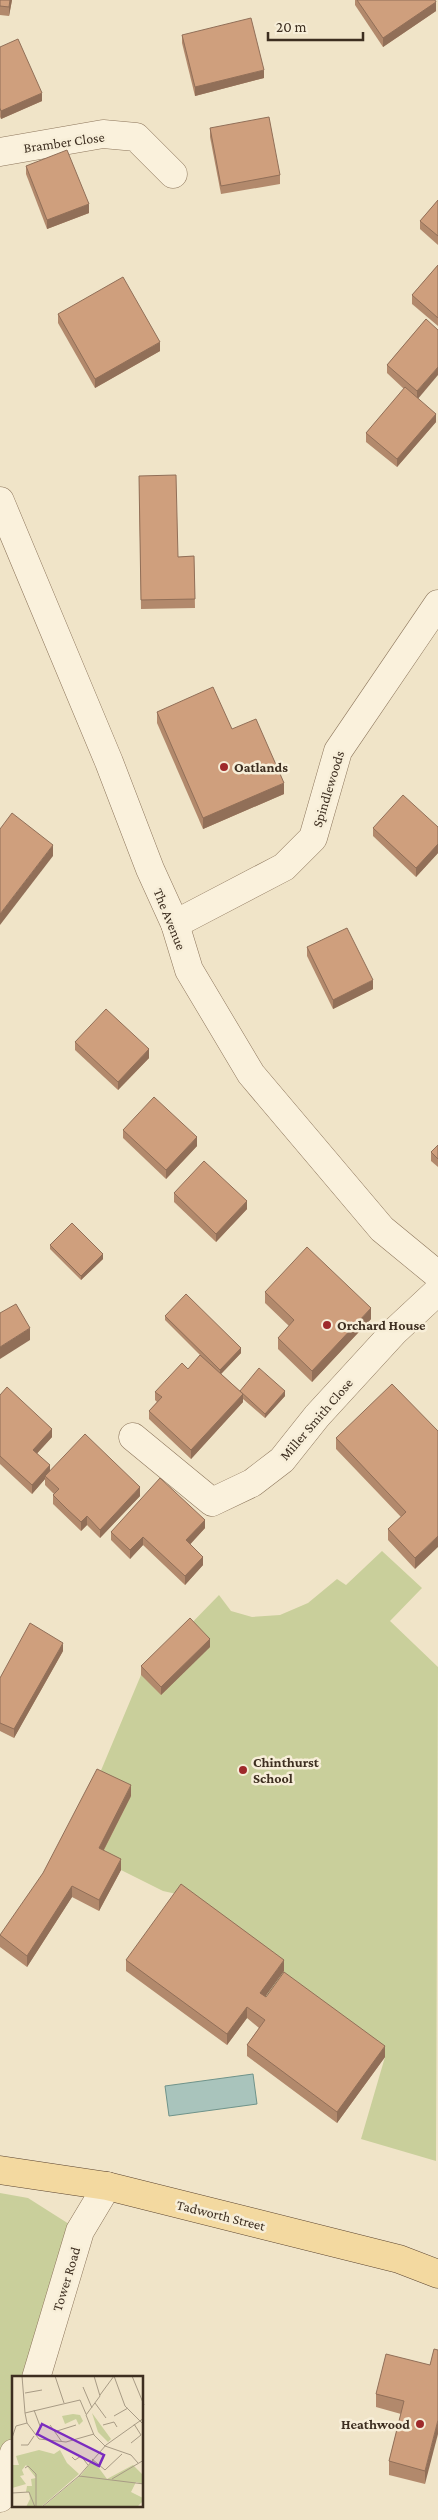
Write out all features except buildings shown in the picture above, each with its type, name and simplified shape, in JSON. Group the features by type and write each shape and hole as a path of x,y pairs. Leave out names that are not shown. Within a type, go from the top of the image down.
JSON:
{"main road":[{"name":"Tadworth Street","path":"0,2170 107,2186 399,2259 438,2274"}],"street":[{"name":"Bramber Close","path":"0,152 103,134 136,137 173,174"},
{"name":"The Avenue","path":"0,501 109,762 150,869 175,924 189,970 251,1074 382,1229 438,1275"},
{"name":"Spindlewoods","path":"175,924 284,867 313,838 338,751 438,604"},
{"name":"Miller Smith Close","path":"134,1437 212,1502 252,1483 282,1460 317,1416 382,1346 438,1291"},
{"name":"Tower Road","path":"37,2376 80,2231 107,2186"},
{"path":"0,2498 12,2459"}],"green space":[{"path":"382,1551 422,1588 390,1621 438,1667 436,2161 361,2139 385,2057 260,2004 284,1971 181,1895 163,1891 99,1859 97,1780 141,1675 219,1595 231,1611 252,1617 280,1615 308,1603 337,1579 346,1585"},
{"path":"0,2193 28,2198 80,2231 36,2376 12,2376 12,2459 0,2498"}],"water":[{"path":"253,2074 257,2104 169,2116 165,2086"}],"place":[{"name":"Oatlands","path":"224,767"},
{"name":"Orchard House","path":"327,1325"},
{"name":"Chinthurst School","path":"243,1770"},
{"name":"Heathwood","path":"420,2424"}]}
